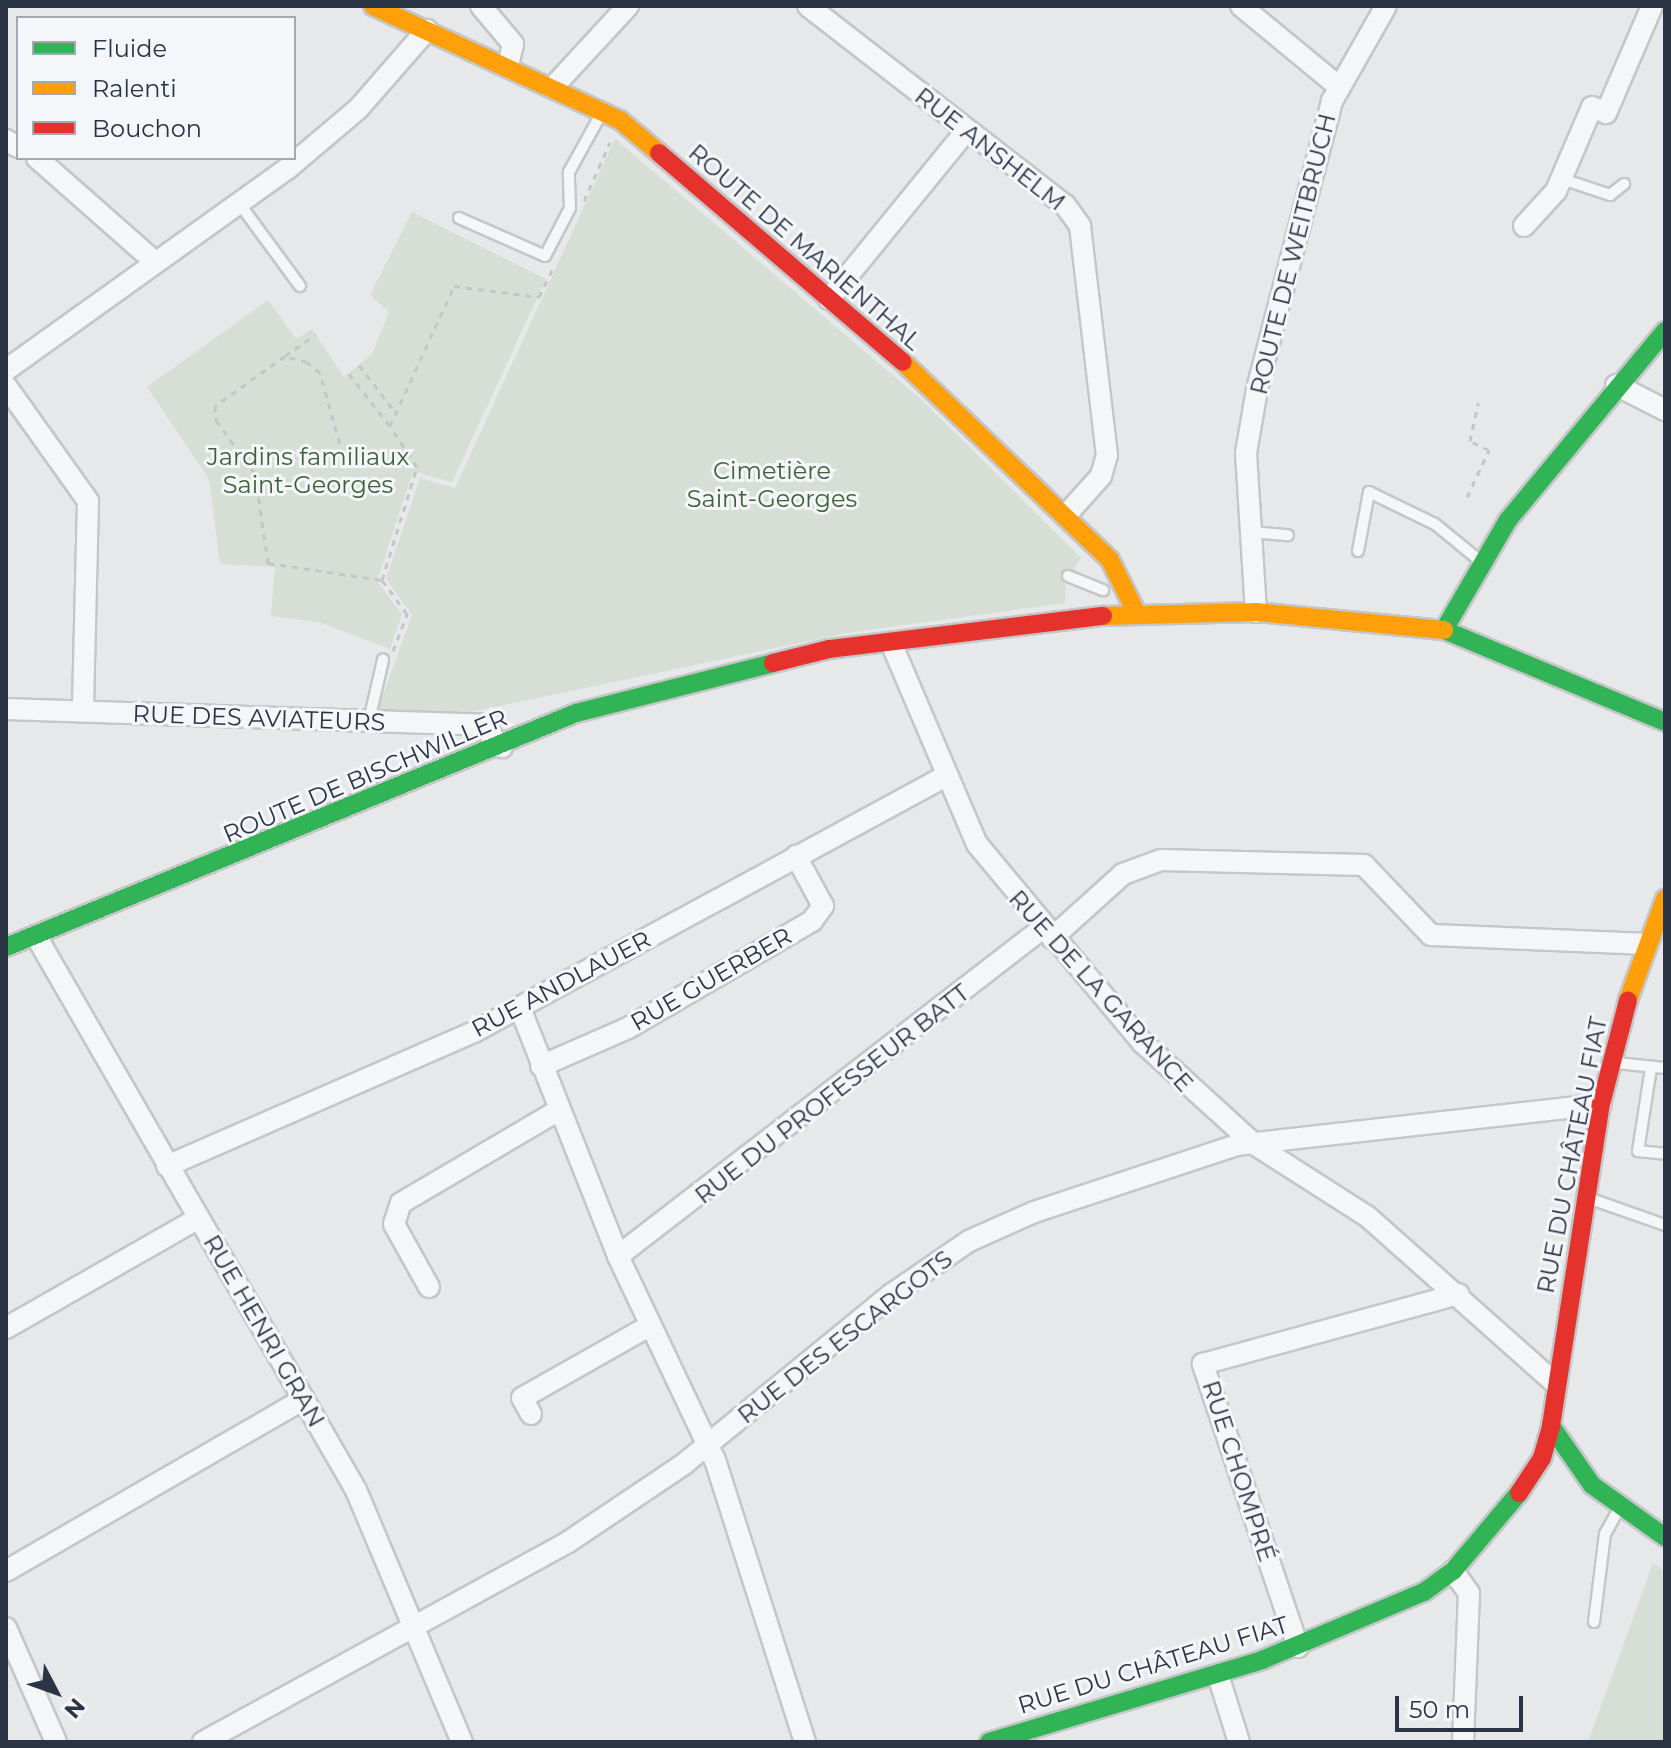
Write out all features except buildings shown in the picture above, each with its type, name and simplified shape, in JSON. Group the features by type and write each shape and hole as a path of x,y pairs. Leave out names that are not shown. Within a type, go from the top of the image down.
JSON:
{"street":[{"path":"481,6 513,44 508,65"},
{"path":"555,85 628,6"},
{"name":"RUE ANSHELM","path":"808,6 1065,205 1080,226 1107,455 1101,476 1066,515"},
{"path":"1241,6 1338,86"},
{"name":"ROUTE DE WEITBRUCH","path":"1256,612 1246,453 1257,389 1338,86 1386,6"},
{"path":"1524,226 1562,179 1592,107 1606,113 1652,6"},
{"name":"ROUTE DE MARIENTHAL","path":"379,7 555,85 620,120 829,299 1066,515 1128,583 1136,612"},
{"path":"296,158 358,109 427,30"},
{"path":"829,299 967,130"},
{"path":"39,160 155,262"},
{"path":"6,370 239,203 293,160"},
{"path":"1444,630 1480,561 1616,385 1665,331"},
{"path":"1616,385 1665,410"},
{"path":"6,386 88,501 83,711"},
{"name":"ROUTE DE BISCHWILLER","path":"6,947 614,700 748,669 892,645 1136,612 1256,612 1396,624 1444,630 1665,722"},
{"name":"RUE DE LA GARANCE","path":"892,645 944,777 977,844 1047,933 1143,1043 1254,1144 1368,1217 1459,1294 1555,1383"},
{"name":"RUE DES AVIATEURS","path":"6,709 482,725 502,747"},
{"name":"RUE ANDLAUER","path":"167,1166 520,1008 944,777"},
{"name":"RUE GUERBER","path":"541,1066 628,1028 812,921 823,906 796,856"},
{"name":"RUE DU PROFESSEUR BATT","path":"618,1256 1123,874 1161,860 1364,865 1431,935 1644,944"},
{"name":"RUE DU CHÂTEAU FIAT","path":"989,1742 1218,1675 1298,1647 1424,1592 1453,1571 1519,1493 1542,1458 1551,1426 1555,1383 1601,1104 1644,944 1665,899"},
{"name":"RUE HENRI GRAN","path":"36,936 356,1490 462,1742"},
{"path":"520,1008 618,1256 708,1444 805,1742"},
{"name":"RUE DES ESCARGOTS","path":"203,1742 415,1629 568,1542 708,1444 892,1294 969,1241 1034,1212 1254,1144 1601,1104"},
{"path":"429,1287 394,1224 401,1203 559,1110"},
{"path":"6,1328 199,1218"},
{"name":"RUE CHOMPRÉ","path":"1298,1647 1203,1364 1459,1294"},
{"path":"531,1414 522,1398 651,1325"},
{"path":"6,1571 304,1399"},
{"path":"1551,1426 1566,1453 1592,1485 1665,1537"},
{"path":"1566,1453 1542,1458 1560,1479 1592,1485"},
{"path":"1560,1479 1566,1453"},
{"name":"RUE DU CHÂTEAU FIAT","path":"1519,1493 1560,1479"},
{"path":"1453,1571 1469,1593 1463,1742"},
{"path":"6,1628 56,1742"},
{"path":"1218,1675 1239,1742"}],"lane":[{"path":"459,218 545,256 570,208 569,172 604,109"},
{"path":"1562,179 1610,195 1624,184"},
{"path":"239,203 300,286"},
{"path":"1358,551 1369,492 1435,524 1480,561"},
{"path":"1251,532 1288,535"},
{"path":"1068,576 1103,590"},
{"path":"369,723 383,660"},
{"path":"1612,1063 1665,1068"},
{"path":"1651,1068 1638,1151 1665,1154"},
{"path":"1585,1197 1665,1225"},
{"path":"1594,1622 1605,1534 1621,1505"}],"path":[{"path":"579,214 620,120"},
{"path":"390,426 454,286 539,297 559,255"},
{"path":"315,335 215,406 216,420 255,474 268,563 382,580 407,614 383,660"},
{"path":"285,356 320,373 343,455"},
{"path":"359,365 396,413"},
{"path":"349,374 390,426 417,467 382,580"},
{"path":"1467,497 1489,450 1470,441 1478,403"}],"green space":[{"name":"Cimetière Saint-Georges","path":"615,139 923,401 1081,558 1066,582 1065,603 847,633 461,714 378,709 412,615 386,579 420,478 455,488"},
{"name":"Jardins familiaux Saint-Georges","path":"412,212 546,279 452,482 413,471 377,581 402,614 390,649 319,622 271,616 275,567 220,564 209,479 147,387 268,300 296,339 312,329 344,377 372,354 389,312 370,295"},
{"path":"1653,1563 1665,1571 1665,1742 1588,1742"}],"traffic: fast":[{"path":"1665,331 1508,520 1444,630 1665,722"},
{"path":"6,947 576,713 773,663"},
{"path":"1551,1426 1592,1485 1665,1537"},
{"path":"989,1742 1262,1660 1424,1592 1453,1571 1519,1493"}],"traffic: slow":[{"path":"373,6 620,120 659,153"},
{"path":"903,362 1110,560 1136,612"},
{"path":"1103,616 1256,612 1444,630"},
{"path":"1628,1000 1665,899"}],"traffic: jam":[{"path":"659,153 903,362"},
{"path":"773,663 829,649 1103,616"},
{"path":"1519,1493 1542,1458 1551,1426 1601,1104 1628,1000"}]}
